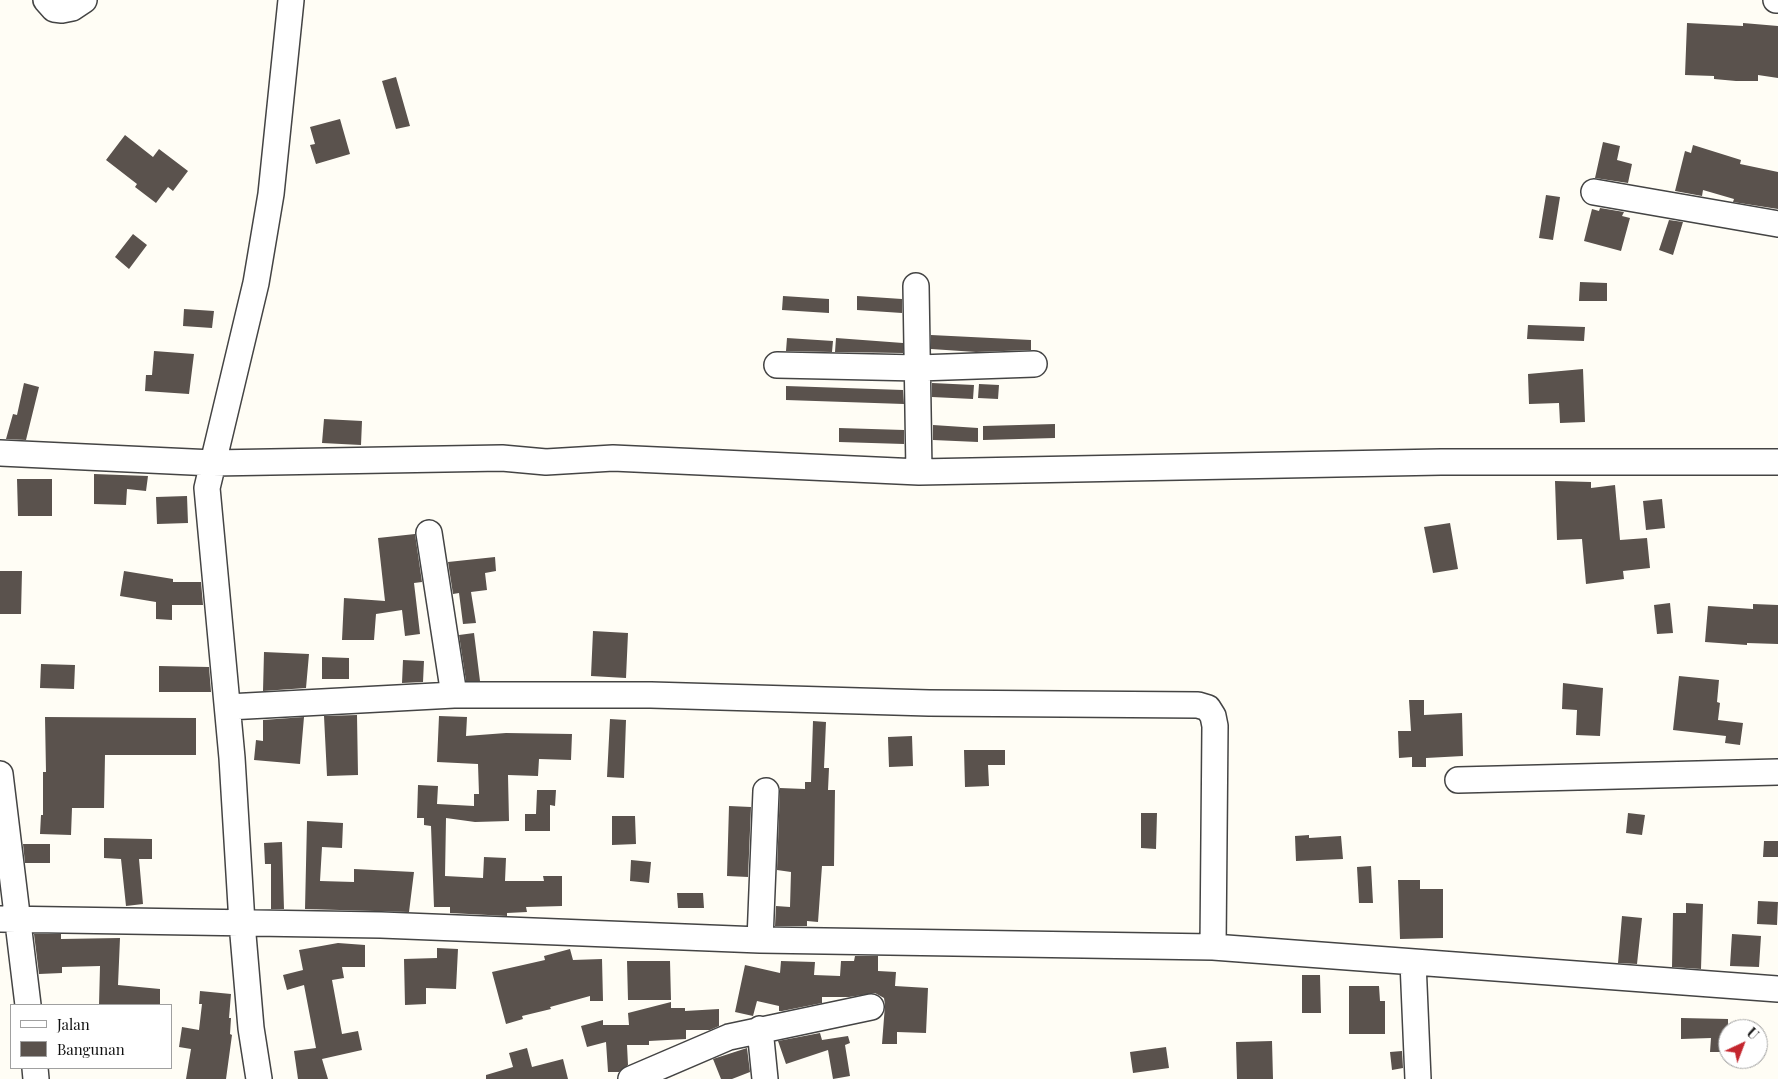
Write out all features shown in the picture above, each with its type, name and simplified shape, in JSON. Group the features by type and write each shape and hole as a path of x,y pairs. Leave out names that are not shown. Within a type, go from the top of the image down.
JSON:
{"street":[{"path":"46,0 54,9 62,10 72,8 84,0"},
{"path":"259,1079 251,1028 228,707 207,488 256,283 269,204 291,0"},
{"path":"1594,192 1778,224"},
{"path":"916,286 920,472"},
{"path":"777,365 919,368 1034,364"},
{"path":"0,453 213,463 502,458 546,462 612,458 920,472 1441,462 1778,462"},
{"path":"429,533 454,695"},
{"path":"228,707 454,695 651,695 929,703 1198,705 1208,708 1213,716 1214,726 1213,947"},
{"path":"1458,780 1778,772"},
{"path":"0,774 8,919 28,1004"},
{"path":"760,940 766,791"},
{"path":"8,919 380,925 760,940 1213,947 1778,989"},
{"path":"1413,962 1418,1079"},
{"path":"632,1079 729,1037 871,1006"},
{"path":"760,1029 765,1079"}],"building":[{"path":"1687,23 1743,26 1743,23 1778,26 1778,78 1758,75 1758,81 1736,81 1714,79 1714,76 1685,75"},
{"path":"396,77 410,126 396,129 382,81"},
{"path":"340,119 350,154 316,164 310,145 315,144 310,127"},
{"path":"125,135 153,157 159,149 188,171 173,191 168,187 156,203 135,187 137,184 106,160"},
{"path":"1603,142 1620,146 1617,160 1632,164 1628,183 1595,178"},
{"path":"1693,145 1741,160 1740,164 1778,172 1778,209 1733,202 1734,199 1703,190 1702,196 1675,191 1685,151 1691,153"},
{"path":"1546,195 1560,197 1553,240 1539,238"},
{"path":"1600,208 1624,212 1622,216 1630,218 1621,251 1584,241 1592,209 1599,211"},
{"path":"1669,220 1683,222 1673,255 1659,250"},
{"path":"133,234 147,245 129,269 115,257"},
{"path":"1580,282 1607,283 1607,301 1579,301"},
{"path":"783,296 829,299 829,313 782,310"},
{"path":"857,296 902,299 902,313 857,310"},
{"path":"184,309 214,311 212,328 183,326"},
{"path":"1528,325 1585,327 1584,341 1527,339"},
{"path":"931,335 1031,340 1031,350 976,352 931,349"},
{"path":"787,338 833,341 832,352 786,351"},
{"path":"836,338 903,343 903,353 835,352"},
{"path":"154,351 194,354 189,394 145,391 146,375 152,375"},
{"path":"1583,369 1585,422 1560,423 1559,403 1529,404 1528,374"},
{"path":"24,383 39,387 26,440 6,439 13,414 17,415"},
{"path":"932,383 974,385 973,399 932,397"},
{"path":"979,384 999,385 998,399 978,398"},
{"path":"786,386 903,390 904,404 786,400"},
{"path":"324,419 362,421 361,445 322,443"},
{"path":"1055,424 1055,438 983,440 983,426"},
{"path":"933,425 978,428 978,442 933,440"},
{"path":"839,428 904,430 904,444 839,442"},
{"path":"94,474 148,476 146,491 127,489 126,505 94,504"},
{"path":"17,479 52,479 52,516 18,516"},
{"path":"1555,481 1591,482 1591,488 1615,485 1620,540 1647,538 1650,568 1623,571 1624,579 1586,584 1582,539 1557,540"},
{"path":"187,496 188,523 157,524 156,497"},
{"path":"1662,499 1665,528 1646,530 1643,501"},
{"path":"1450,523 1458,569 1433,573 1424,527"},
{"path":"415,534 422,582 414,583 420,634 405,636 402,610 376,614 374,640 342,640 344,598 385,601 378,538"},
{"path":"495,557 496,571 485,573 487,590 471,592 476,623 463,624 459,593 453,594 448,562"},
{"path":"0,571 22,571 21,614 0,614"},
{"path":"124,571 173,579 173,582 201,582 203,605 172,605 172,620 156,619 156,602 120,596"},
{"path":"1670,603 1673,633 1657,634 1654,605"},
{"path":"1753,604 1778,605 1778,644 1747,643 1747,645 1705,642 1708,606 1753,609"},
{"path":"593,631 628,633 626,678 591,676"},
{"path":"474,633 480,681 466,681 459,635"},
{"path":"264,652 309,654 306,688 263,691"},
{"path":"322,657 349,658 349,679 322,679"},
{"path":"403,660 424,661 423,682 402,683"},
{"path":"41,664 75,665 74,689 40,688"},
{"path":"159,666 209,667 211,692 159,692"},
{"path":"1679,676 1719,680 1717,702 1720,703 1718,720 1743,723 1740,745 1725,743 1726,736 1673,730"},
{"path":"1563,683 1603,688 1600,736 1576,735 1577,710 1562,709"},
{"path":"1409,700 1424,700 1424,715 1462,713 1463,756 1426,758 1426,767 1412,767 1412,757 1399,758 1398,731 1411,731"},
{"path":"357,715 358,775 327,776 324,716"},
{"path":"439,716 467,717 466,736 506,733 572,734 571,760 539,759 538,776 508,775 509,821 475,822 446,818 445,876 483,878 484,857 506,858 505,881 544,881 543,876 562,876 562,906 526,907 527,912 507,913 507,916 450,913 450,907 434,907 431,826 424,825 424,818 417,818 418,785 438,786 437,804 474,806 474,794 479,794 478,764 437,762"},
{"path":"45,717 196,718 196,755 105,755 104,808 72,808 71,835 40,834 41,815 43,815 43,772 46,772"},
{"path":"304,717 300,764 254,760 256,740 263,741 263,720"},
{"path":"610,719 626,720 624,778 607,777"},
{"path":"813,721 826,722 824,768 829,768 828,790 835,790 834,866 822,866 818,922 807,921 807,926 775,926 776,906 790,907 791,872 777,870 780,788 805,789 805,782 811,782"},
{"path":"912,736 913,766 889,767 888,737"},
{"path":"964,750 1005,750 1005,765 988,765 989,786 965,787"},
{"path":"537,790 556,790 555,806 550,805 550,831 525,831 525,814 536,814"},
{"path":"729,806 751,807 748,877 727,876"},
{"path":"1141,813 1157,813 1156,849 1141,848"},
{"path":"1628,813 1645,815 1642,835 1626,833"},
{"path":"612,816 635,816 636,844 612,845"},
{"path":"307,821 343,823 342,848 322,847 320,881 354,882 354,869 414,872 409,912 305,909"},
{"path":"1309,835 1309,838 1341,836 1343,859 1296,861 1295,836"},
{"path":"104,838 152,839 152,859 139,859 143,904 126,906 121,859 104,858"},
{"path":"1764,841 1778,841 1778,857 1763,857"},
{"path":"282,842 284,909 271,909 271,864 265,864 264,843"},
{"path":"23,844 50,844 50,863 25,863"},
{"path":"631,860 651,862 649,883 630,881"},
{"path":"1371,866 1373,903 1359,903 1357,867"},
{"path":"1398,880 1420,880 1420,889 1443,889 1443,938 1400,939"},
{"path":"677,893 703,893 704,908 678,908"},
{"path":"1758,901 1778,902 1777,925 1757,924"},
{"path":"1686,903 1703,904 1701,969 1672,967 1673,913 1686,913"},
{"path":"1622,916 1642,918 1637,964 1618,963"},
{"path":"34,934 61,934 61,939 120,938 118,985 160,989 160,1004 99,1004 100,966 62,967 62,973 39,974"},
{"path":"1732,934 1761,936 1759,967 1730,966"},
{"path":"338,943 365,945 365,967 342,967 344,978 332,980 342,1034 358,1031 362,1050 322,1059 328,1079 298,1079 294,1051 316,1048 304,985 287,990 283,975 303,970 299,950"},
{"path":"437,948 458,949 456,989 426,988 426,1004 405,1005 404,959 437,958"},
{"path":"570,949 573,960 602,959 603,1001 590,1001 590,996 522,1016 523,1019 506,1024 492,972 545,960 544,956"},
{"path":"855,956 878,956 878,971 896,972 895,986 928,988 926,1033 897,1032 897,1044 882,1044 885,1005 884,998 875,993 849,997 822,997 822,1003 782,1011 779,1011 779,1006 757,1001 753,1016 735,1012 745,965 780,973 781,961 815,962 814,975 840,976 841,961 854,961"},
{"path":"627,961 670,961 671,1000 628,1000"},
{"path":"1302,975 1320,975 1321,1013 1302,1013"},
{"path":"1349,986 1379,986 1380,1001 1385,1001 1385,1034 1349,1034"},
{"path":"200,991 231,994 229,1018 231,1018 230,1034 232,1035 226,1079 186,1079 191,1049 179,1047 182,1027 199,1030 202,1004 199,1004"},
{"path":"671,1002 671,1008 685,1008 685,1011 719,1009 719,1026 710,1030 686,1030 686,1039 649,1041 649,1045 627,1045 628,1065 619,1072 608,1072 606,1042 587,1047 581,1026 603,1020 603,1025 629,1025 628,1013"},
{"path":"1681,1018 1728,1019 1718,1019 1718,1052 1710,1052 1711,1038 1681,1039"},
{"path":"820,1033 822,1040 848,1036 850,1043 845,1045 850,1076 833,1079 828,1050 786,1064 778,1041"},
{"path":"1272,1041 1273,1079 1237,1079 1236,1042"},
{"path":"1166,1047 1169,1068 1133,1073 1130,1052"},
{"path":"527,1048 532,1067 563,1059 568,1079 486,1079 486,1075 513,1067 509,1053"},
{"path":"747,1048 750,1072 732,1079 721,1079 713,1059"},
{"path":"1402,1051 1403,1068 1392,1070 1390,1052"}]}
